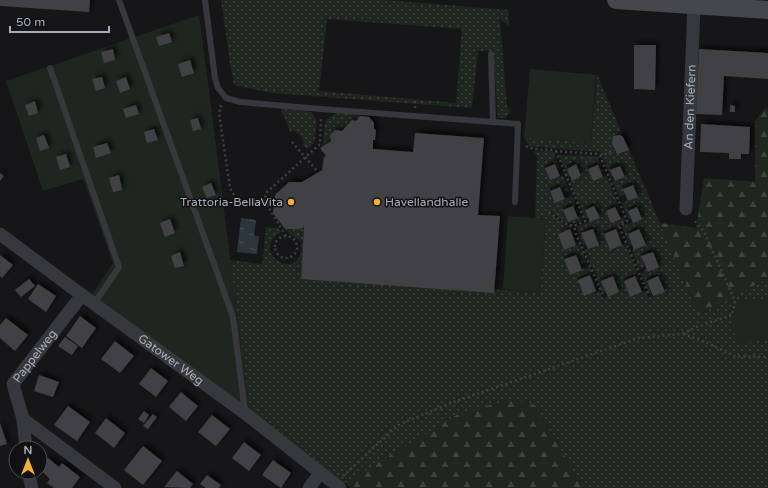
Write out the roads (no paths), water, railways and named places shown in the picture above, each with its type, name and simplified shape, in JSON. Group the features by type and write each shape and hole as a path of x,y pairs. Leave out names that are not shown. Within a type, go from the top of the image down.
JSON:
{"street":[{"path":"616,0 768,10"},
{"name":"An den Kiefern","path":"686,209 694,5"},
{"name":"Gatower Weg","path":"0,234 246,414 337,486"},
{"name":"Pappelweg","path":"25,440 23,420 13,384 82,295"},
{"path":"23,420 115,488"},
{"path":"309,488 320,473"}],"lane":[{"path":"119,0 233,317 246,414"},
{"path":"205,0 215,78 218,88 226,98 240,102 518,124 515,202"},
{"path":"491,54 493,122"},
{"path":"50,68 119,267 94,304"}],"water":[{"path":"241,218 256,220 254,236 259,236 257,254 237,252"}],"place":[{"name":"Trattoria-BellaVita","path":"291,202"},
{"name":"Havellandhalle","path":"377,202"}]}
